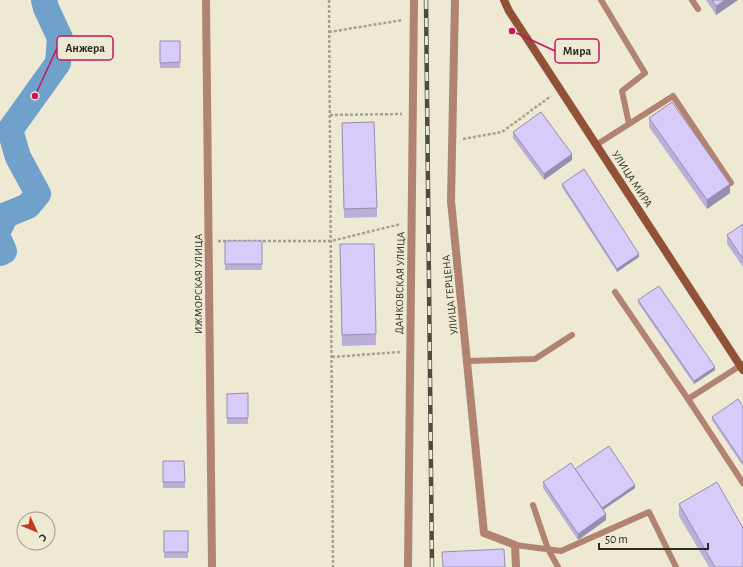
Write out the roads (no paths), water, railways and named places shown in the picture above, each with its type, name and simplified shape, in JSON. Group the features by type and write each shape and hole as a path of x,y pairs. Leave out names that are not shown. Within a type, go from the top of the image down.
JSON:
{"main road":[{"name":"УЛИЦА МИРА","path":"504,0 509,11 742,367"}],"street":[{"name":"ИЖМОРСКАЯ УЛИЦА","path":"206,0 212,567"},
{"name":"ДАНКОВСКАЯ УЛИЦА","path":"408,567 414,0"},
{"name":"УЛИЦА ГЕРЦЕНА","path":"455,0 451,200 484,533 515,545"},
{"path":"515,545 516,567"}],"lane":[{"path":"601,0 645,73 622,91 629,124"},
{"path":"692,0 698,9"},
{"path":"596,145 673,96 731,183"},
{"path":"615,292 743,483"},
{"path":"467,360 535,359 572,335"},
{"path":"688,399 742,367"},
{"path":"533,505 548,549 558,567"},
{"path":"515,545 562,551 649,512 676,567"}],"waterway":[{"path":"0,227 6,215 28,206 38,194 18,157 10,130 58,63 60,38 46,8 44,0"},
{"path":"0,242 4,251 0,253"}],"railway":[{"path":"426,0 432,567"}],"place":[{"name":"Мира","path":"512,31"},
{"name":"Анжера","path":"35,96"}]}
